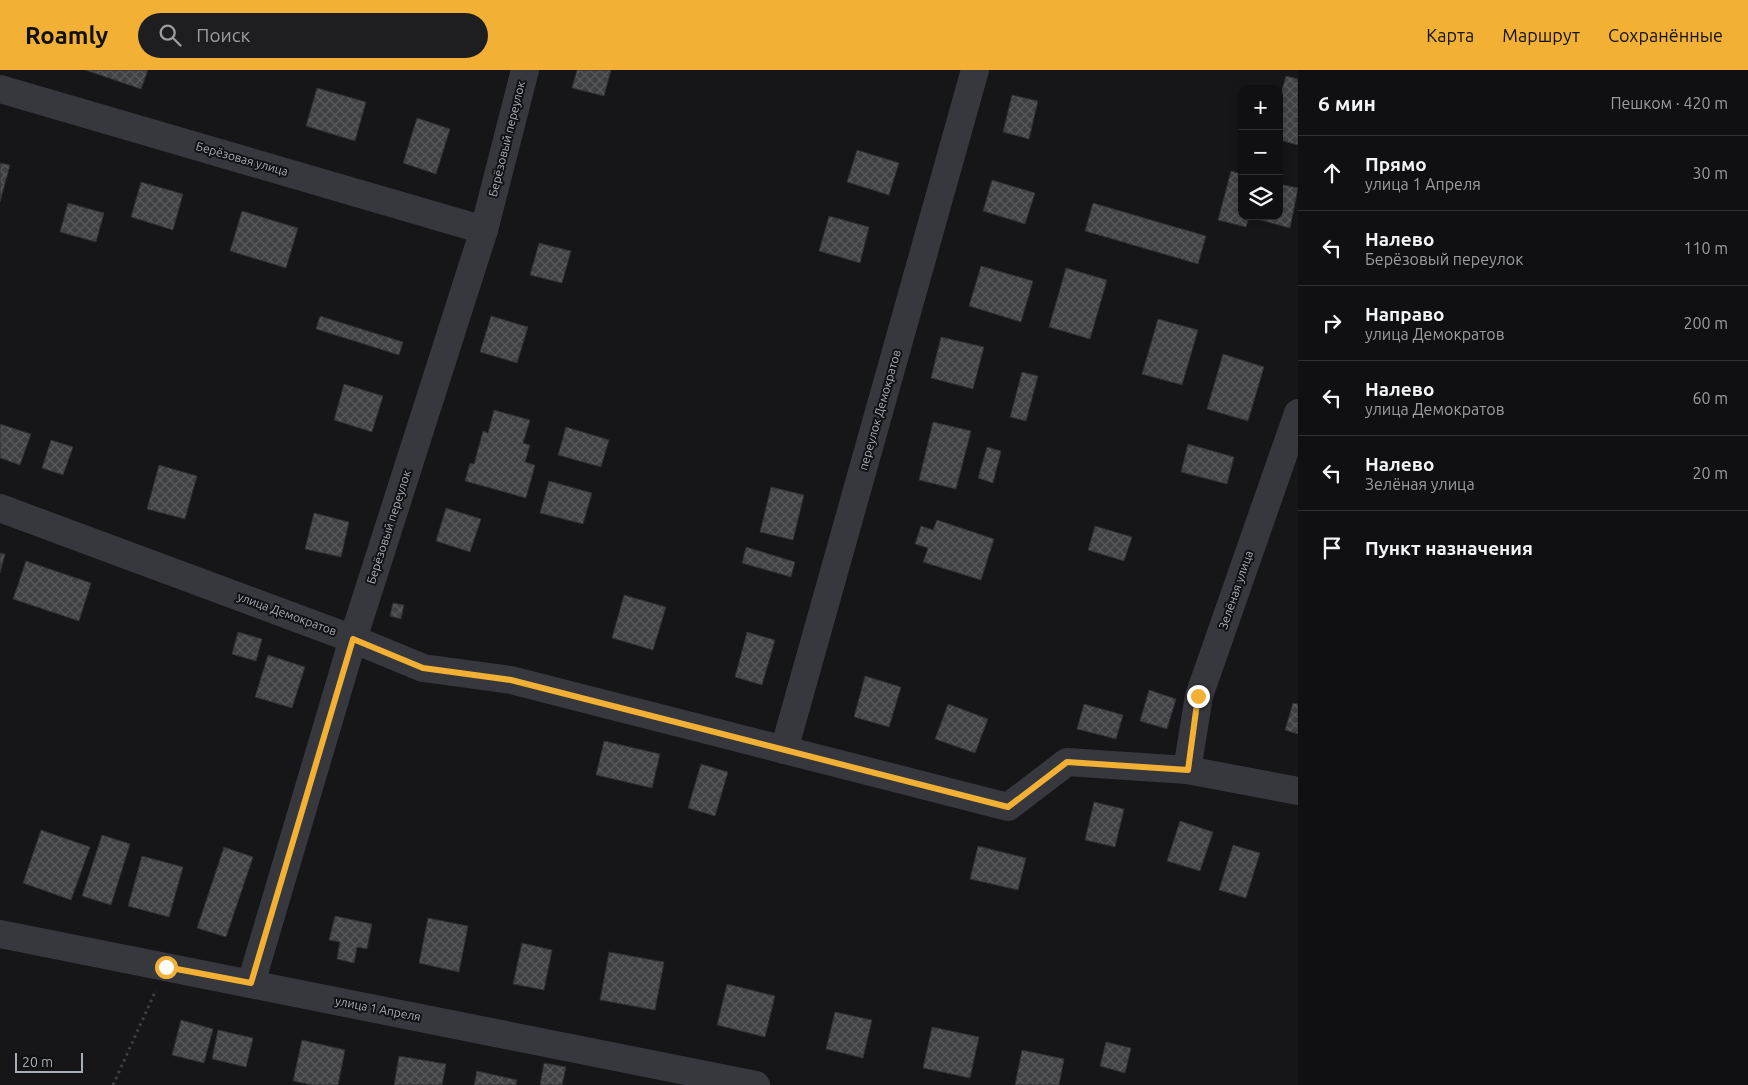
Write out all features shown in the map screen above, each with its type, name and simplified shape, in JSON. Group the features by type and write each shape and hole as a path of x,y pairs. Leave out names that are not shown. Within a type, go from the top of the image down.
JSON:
{"street":[{"name":"Берёзовый переулок","path":"251,983 353,639 484,230 525,70"},
{"name":"переулок Демократов","path":"784,750 975,70"},
{"name":"Берёзовая улица","path":"0,89 484,230"},
{"name":"Зелёная улица","path":"1188,770 1198,696 1298,413"},
{"name":"улица Демократов","path":"0,508 353,639 423,668 511,680 1008,807 1067,762 1188,770 1298,791"},
{"name":"улица 1 Апреля","path":"0,934 756,1085"}],"path":[{"path":"113,1085 166,967"}],"building":[{"path":"85,70 148,70 141,89"},
{"path":"577,70 611,70 604,96 572,88"},
{"path":"1286,76 1298,79 1298,145 1283,141 1283,86"},
{"path":"317,88 366,102 355,141 306,126"},
{"path":"1012,95 1038,101 1029,139 1003,132"},
{"path":"417,118 450,129 436,174 403,163"},
{"path":"857,150 899,163 889,195 847,182"},
{"path":"0,163 10,165 0,202"},
{"path":"1231,171 1238,173 1238,220 1248,220 1246,227 1218,220"},
{"path":"992,180 1035,193 1025,224 983,211"},
{"path":"141,182 183,194 173,230 131,217"},
{"path":"1283,185 1298,188 1290,228 1260,220 1283,220"},
{"path":"68,203 104,213 96,242 60,232"},
{"path":"1093,203 1206,236 1198,264 1085,231"},
{"path":"242,211 298,228 286,268 230,251"},
{"path":"829,216 869,227 860,263 819,251"},
{"path":"539,243 571,251 562,283 530,275"},
{"path":"981,266 1033,281 1021,322 969,306"},
{"path":"1066,268 1107,280 1090,339 1049,327"},
{"path":"320,316 403,342 399,355 316,329"},
{"path":"491,316 528,327 517,363 480,352"},
{"path":"1158,319 1198,330 1182,385 1142,374"},
{"path":"941,337 984,347 973,389 931,378"},
{"path":"1223,354 1264,367 1248,421 1207,409"},
{"path":"1022,372 1038,376 1026,421 1010,417"},
{"path":"344,384 383,396 372,432 334,420"},
{"path":"494,410 530,420 523,443 530,445 525,462 535,465 526,498 465,481 470,463 474,464 483,431 488,433"},
{"path":"933,422 971,431 956,489 919,480"},
{"path":"0,424 31,434 20,465 0,458"},
{"path":"566,427 609,440 601,467 558,455"},
{"path":"51,440 73,447 63,475 42,468"},
{"path":"1188,444 1234,457 1227,484 1181,472"},
{"path":"987,447 1001,451 993,483 978,478"},
{"path":"159,465 197,476 185,519 147,509"},
{"path":"549,481 592,493 583,524 540,513"},
{"path":"771,487 804,495 793,540 760,532"},
{"path":"446,508 481,519 470,552 436,541"},
{"path":"314,513 349,522 341,557 305,549"},
{"path":"937,520 994,539 981,580 923,562 928,548 915,544 921,526 933,530"},
{"path":"1095,526 1132,537 1124,561 1088,550"},
{"path":"746,547 795,562 791,577 742,563"},
{"path":"0,553 5,554 0,573"},
{"path":"26,561 91,583 79,621 13,599"},
{"path":"624,595 666,607 653,650 612,638"},
{"path":"393,603 404,605 401,619 390,616"},
{"path":"238,632 262,639 256,661 232,654"},
{"path":"747,632 775,640 762,685 735,677"},
{"path":"268,655 305,667 292,708 255,697"},
{"path":"865,676 901,687 889,727 854,717"},
{"path":"1149,690 1176,699 1167,729 1140,721"},
{"path":"1293,703 1298,704 1298,734 1285,730"},
{"path":"948,704 988,719 975,753 935,739"},
{"path":"1084,704 1123,715 1116,739 1077,729"},
{"path":"604,741 660,754 652,788 596,775"},
{"path":"701,764 728,772 715,816 688,808"},
{"path":"1094,802 1124,809 1115,847 1085,840"},
{"path":"1180,821 1213,832 1200,871 1167,861"},
{"path":"41,830 90,847 71,900 23,883"},
{"path":"102,835 130,844 111,905 82,896"},
{"path":"1233,845 1260,853 1246,898 1219,890"},
{"path":"978,846 1026,858 1018,890 970,879"},
{"path":"224,847 253,857 226,937 197,928"},
{"path":"142,856 183,867 169,917 128,906"},
{"path":"335,916 372,924 367,949 357,947 354,963 337,959 340,942 329,940"},
{"path":"428,918 468,926 459,972 419,963"},
{"path":"522,943 552,950 544,990 513,984"},
{"path":"609,952 664,962 655,1010 600,1000"},
{"path":"727,984 775,996 765,1037 717,1025"},
{"path":"835,1012 872,1020 863,1058 826,1049"},
{"path":"181,1020 213,1029 204,1063 172,1055"},
{"path":"932,1027 979,1037 970,1078 923,1068"},
{"path":"218,1030 253,1038 246,1067 212,1059"},
{"path":"302,1040 345,1050 338,1085 312,1085 293,1081"},
{"path":"1106,1042 1131,1048 1125,1073 1100,1066"},
{"path":"1022,1050 1064,1059 1059,1085 1015,1085"},
{"path":"399,1056 446,1064 442,1085 394,1085"},
{"path":"544,1063 566,1067 562,1085 540,1085"},
{"path":"477,1071 517,1080 516,1085 474,1085"}],"route":[{"path":"166,967 251,983 353,639 423,668 511,680 1008,807 1067,762 1188,770 1198,696"}]}
